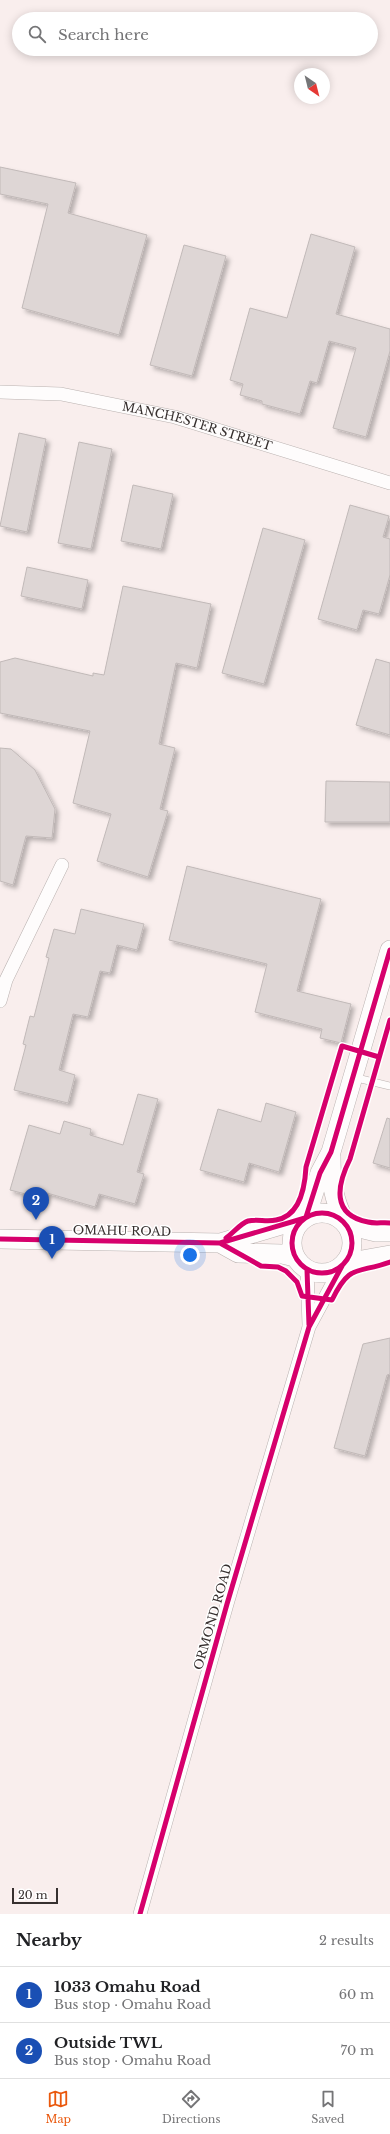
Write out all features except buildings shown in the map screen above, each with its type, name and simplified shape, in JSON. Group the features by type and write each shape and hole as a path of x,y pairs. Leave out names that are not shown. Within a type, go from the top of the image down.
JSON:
{"main road":[{"path":"390,950 386,980 353,1077 332,1152 331,1182 334,1200 346,1224 351,1235 353,1245 350,1255 344,1264 334,1271 325,1273 301,1263 292,1249 294,1232 306,1218 314,1214 327,1214 338,1217 346,1224 376,1232 390,1232"},
{"path":"306,1218 320,1173 332,1152"},
{"name":"OMAHU ROAD","path":"0,1239 220,1243 306,1218"},
{"name":"OMAHU ROAD","path":"220,1243 238,1253 282,1254 301,1263"},
{"path":"344,1264 390,1255"}],"street":[{"name":"MANCHESTER STREET","path":"0,392 60,394 175,416 390,483"},
{"path":"0,1001 3,979 62,865"},
{"name":"ORMOND ROAD","path":"301,1263 309,1327"},
{"name":"ORMOND ROAD","path":"140,1914 227,1604 309,1327 344,1264"}],"lane":[{"path":"353,1077 390,1086"}],"cycle path":[{"path":"306,1217 320,1173 331,1152 390,950"},
{"path":"390,1020 340,1189 340,1198 348,1213 356,1218 368,1222 390,1223"},
{"path":"226,1238 245,1222 251,1220 276,1220 291,1213 296,1206 300,1199 306,1167 342,1046 379,1057"},
{"path":"316,1213 328,1213 339,1218 347,1226 352,1237 352,1243 350,1255 339,1268 328,1273 316,1273 305,1268 297,1260 292,1249 292,1237 297,1226 305,1218 316,1213"},
{"path":"0,1239 220,1243 305,1218"},
{"path":"220,1243 261,1266 278,1267 286,1271 297,1282 302,1296 332,1300 338,1288 350,1275 355,1272 390,1262"},
{"path":"140,1914 227,1604 309,1327 342,1266"},
{"path":"307,1270 309,1325"}],"place":[{"name":"Outside TWL","path":"36,1220"},
{"name":"1033 Omahu Road","path":"52,1259"}]}
